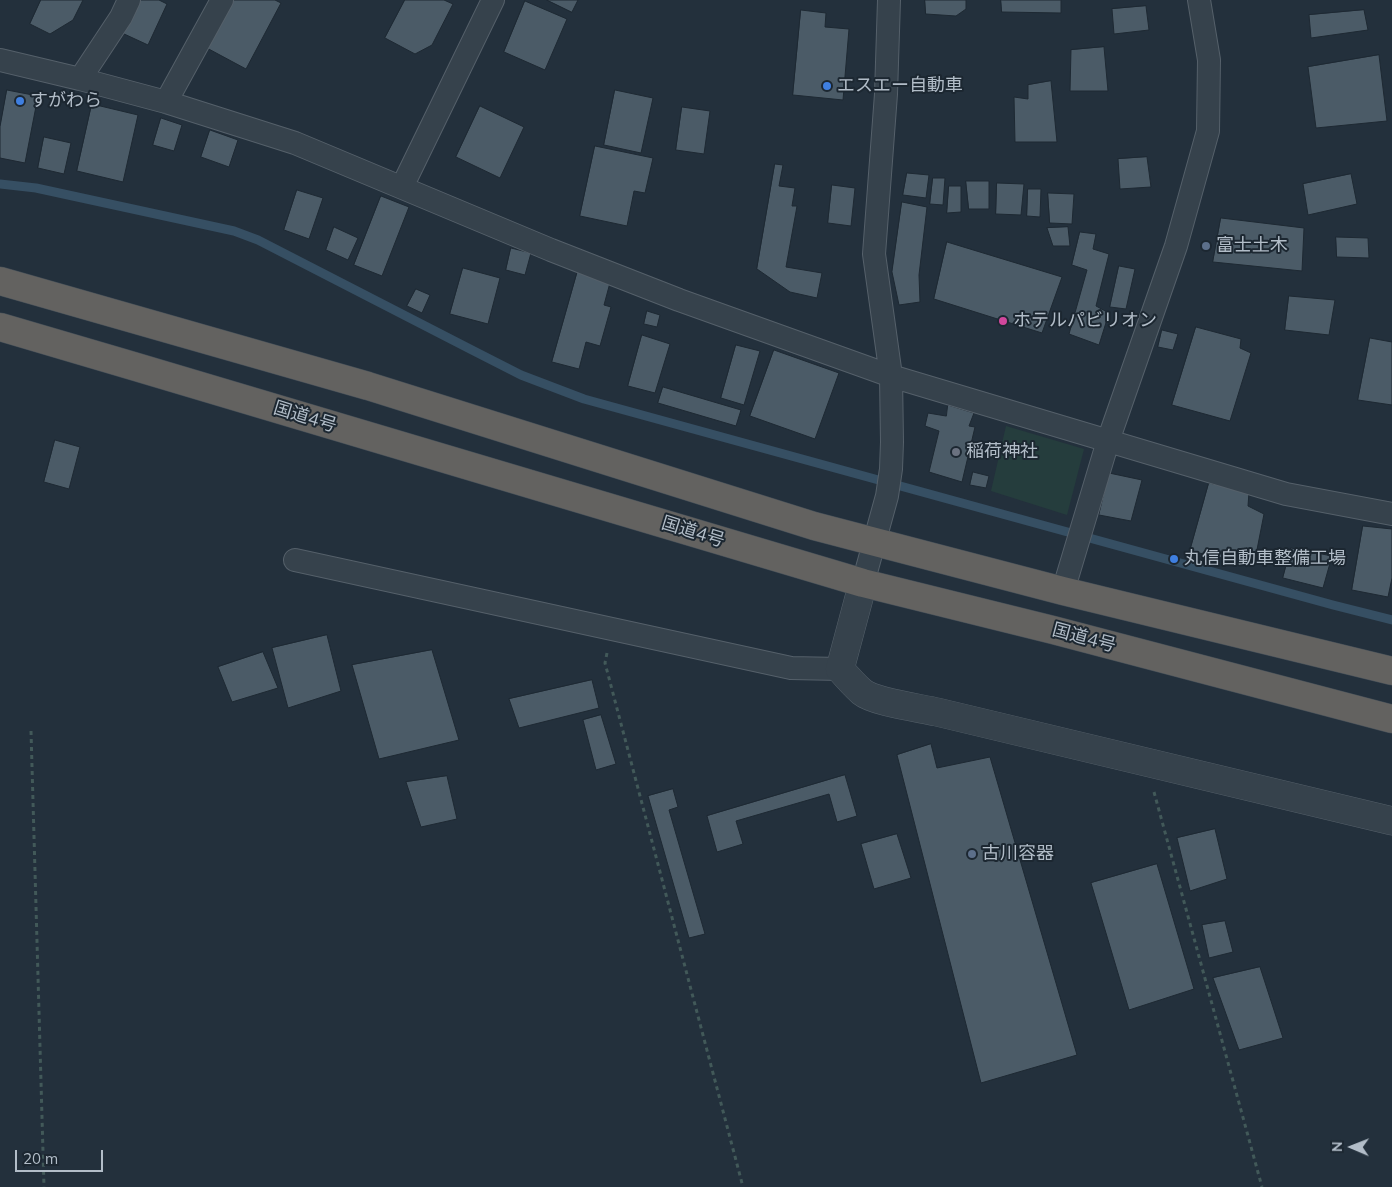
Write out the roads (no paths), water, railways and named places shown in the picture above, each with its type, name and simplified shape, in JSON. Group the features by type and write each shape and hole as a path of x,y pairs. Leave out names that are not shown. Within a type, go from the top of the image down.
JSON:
{"highway":[{"path":"0,281 368,386 805,523 1063,591 1392,671"},
{"name":"国道4号","path":"0,328 863,583 1062,632 1392,719"}],"street":[{"path":"80,79 121,17 129,0"},
{"path":"166,102 222,0"},
{"path":"402,187 493,0"},
{"path":"840,670 887,496 891,469 891,376 874,254 886,94 889,0"},
{"path":"1063,591 1108,441 1176,246 1208,131 1209,60 1199,0"},
{"path":"0,60 166,102 295,143 551,250 678,300 891,376 1286,494 1392,514"},
{"path":"295,560 791,668 840,670 863,693 877,698 1392,821"}],"waterway":[{"path":"0,184 36,188 234,231 258,240 521,375 584,399 1392,620"}],"place":[{"name":"エスエー自動車","path":"827,86"},
{"name":"すがわら","path":"20,101"},
{"name":"富士土木","path":"1206,246"},
{"name":"ホテルパビリオン","path":"1003,321"},
{"name":"稲荷神社","path":"956,452"},
{"name":"丸信自動車整備工場","path":"1174,559"},
{"name":"古川容器","path":"972,854"}]}
